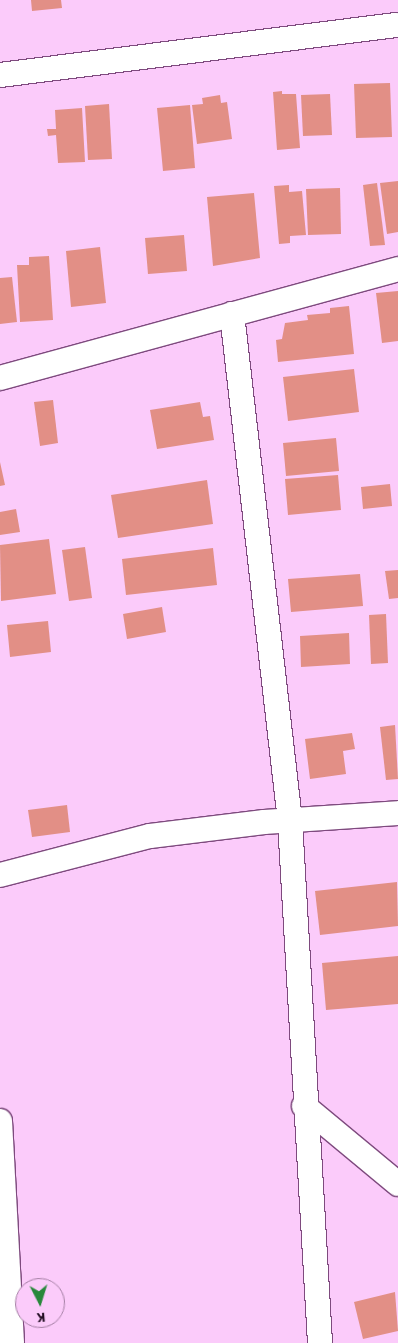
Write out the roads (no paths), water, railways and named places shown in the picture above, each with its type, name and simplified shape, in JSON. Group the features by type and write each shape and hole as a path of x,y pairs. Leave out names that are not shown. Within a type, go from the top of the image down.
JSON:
{"street":[{"path":"0,75 398,25"},
{"path":"0,378 398,269"},
{"path":"232,314 290,821 304,1106 320,1343"},
{"path":"0,875 150,836 290,821 398,813"},
{"path":"304,1106 396,1180 398,1184"},
{"path":"0,1121 12,1343"}]}
